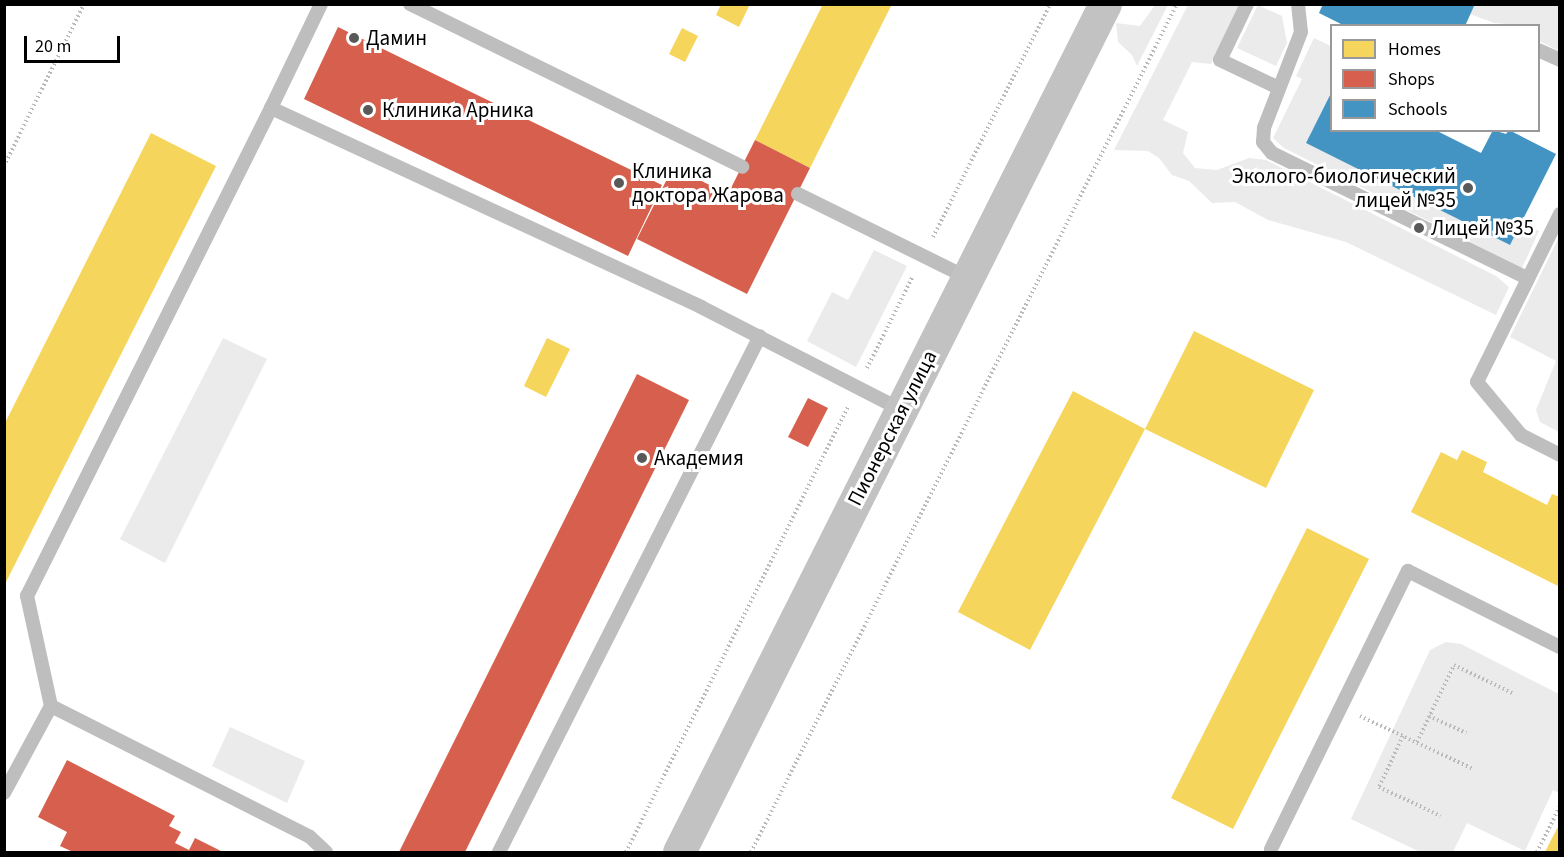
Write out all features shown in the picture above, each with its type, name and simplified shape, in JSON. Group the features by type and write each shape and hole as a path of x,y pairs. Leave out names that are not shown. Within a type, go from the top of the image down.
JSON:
{"main road":[{"name":"Пионерская улица","path":"679,852 1105,4"}],"lane":[{"path":"4,794 51,706 27,596 321,4"},
{"path":"410,4 742,167"},
{"path":"1247,4 1220,60 1279,88"},
{"path":"1298,4 1301,32 1264,128 1263,142 1272,153 1527,278"},
{"path":"1540,50 1560,60"},
{"path":"271,108 760,336 901,410"},
{"path":"798,194 968,278"},
{"path":"1560,214 1477,382 1521,435 1560,455"},
{"path":"499,852 760,336"},
{"path":"1271,849 1408,571 1560,647"},
{"path":"51,706 310,837 326,852"}],"path":[{"path":"4,166 84,4"},
{"path":"626,852 1050,4"},
{"path":"751,852 1177,4"},
{"path":"1417,742 1454,665 1514,694"},
{"path":"1341,707 1473,769"},
{"path":"1429,716 1466,733"},
{"path":"1403,736 1379,787 1442,816"},
{"path":"1537,852 1560,806"}],"shaded area":[{"path":"1155,5 1168,5 1137,66 1132,55 1118,42 1116,23 1140,26"},
{"path":"1188,5 1239,5 1211,64 1192,62 1163,120 1188,132 1183,153 1195,168 1217,170 1249,158 1266,160 1496,276 1509,287 1496,315 1346,242 1268,220 1235,202 1212,203 1189,181 1172,175 1159,158 1148,151 1114,150"},
{"path":"1258,5 1282,16 1287,43 1276,66 1237,48"},
{"path":"1475,5 1559,5 1559,51 1540,42 1540,24 1494,23 1470,14"},
{"path":"1314,38 1330,46 1330,94 1306,143 1510,245 1522,222 1539,231 1522,268 1284,148 1273,138 1302,79 1296,76"},
{"path":"1559,237 1559,432 1540,422 1536,410 1556,361 1510,337"},
{"path":"874,250 907,266 856,367 807,341 832,292 848,300"},
{"path":"223,338 267,359 165,563 120,539"},
{"path":"1446,642 1461,644 1559,694 1559,793 1553,790 1525,851 1467,823 1453,852 1420,852 1351,819 1430,650"},
{"path":"230,727 305,761 287,803 212,766"}],"building: Homes":[{"path":"721,4 750,4 739,27 716,15"},
{"path":"823,4 892,4 810,168 755,140"},
{"path":"682,28 698,36 685,62 669,54"},
{"path":"151,133 216,166 4,586 4,425"},
{"path":"1194,331 1314,390 1266,488 1145,429"},
{"path":"547,338 570,349 546,397 524,386"},
{"path":"1073,391 1145,429 1030,650 958,612"},
{"path":"1462,450 1487,462 1483,472 1547,505 1552,494 1560,497 1560,587 1411,512 1441,452 1457,460"},
{"path":"1307,528 1369,559 1233,829 1171,798"},
{"path":"1560,823 1560,852 1545,852 1550,842"}],"building: Shops":[{"path":"338,27 662,185 628,256 304,99"},
{"path":"755,140 810,168 747,294 637,239 673,167 728,194"},
{"path":"637,374 689,400 465,852 399,852"},
{"path":"808,398 828,408 808,447 788,437"},
{"path":"67,760 175,816 169,826 181,832 175,843 189,850 195,838 223,852 73,852 60,846 67,832 38,817"}],"building: Schools":[{"path":"1323,4 1475,4 1466,24 1341,24 1319,13"},
{"name":"Эколого-биологический лицей №35","path":"1330,95 1330,132 1439,132 1481,153 1492,132 1506,134 1513,132 1556,154 1510,245 1306,143"}],"place":[{"name":"Дамин","path":"354,38"},
{"name":"Клиника Арника","path":"368,110"},
{"name":"Клиника доктора Жарова","path":"619,183"},
{"name":"Эколого-биологический лицей №35","path":"1468,188"},
{"name":"Лицей №35","path":"1419,228"},
{"name":"Академия","path":"642,458"}]}
